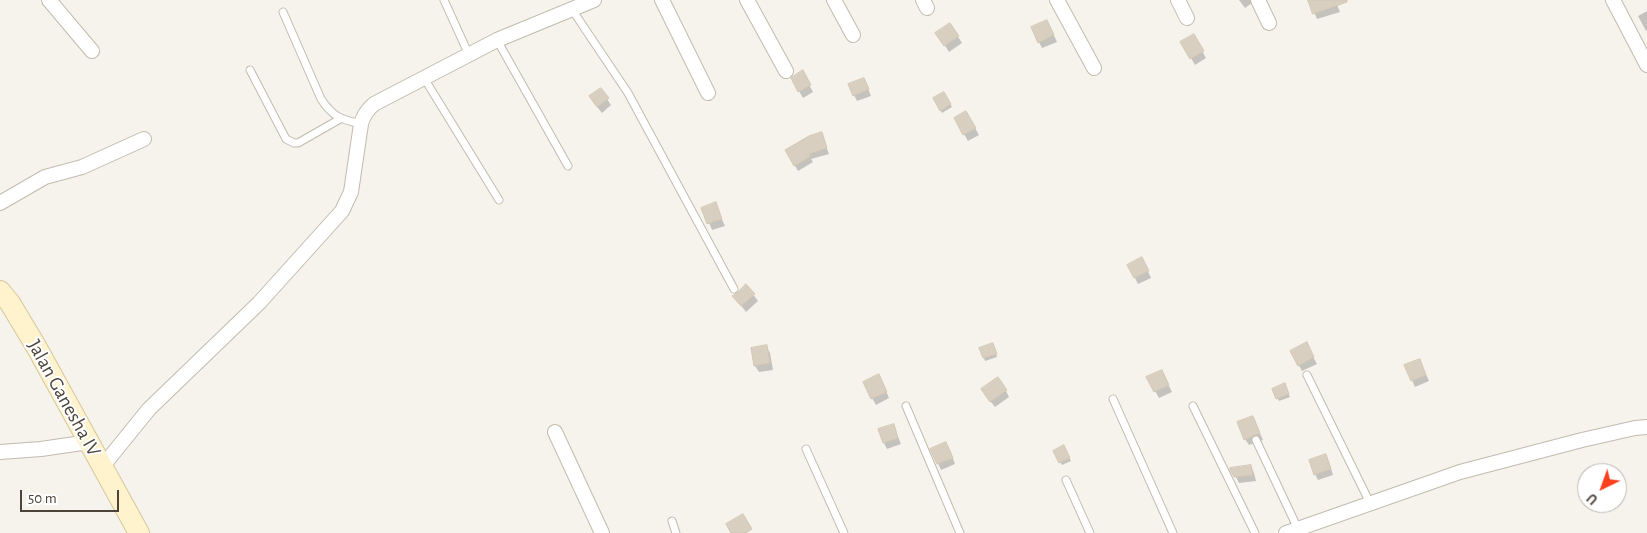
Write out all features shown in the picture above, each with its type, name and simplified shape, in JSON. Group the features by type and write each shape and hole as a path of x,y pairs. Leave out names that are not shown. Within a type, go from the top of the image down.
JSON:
{"street":[{"path":"102,467 149,409 259,303 342,211 351,192 362,117 374,104 497,40 594,0"},
{"path":"662,0 708,94"},
{"path":"747,0 786,71"},
{"path":"834,0 853,35"},
{"path":"1057,0 1094,68"},
{"path":"1178,0 1187,18"},
{"path":"1258,0 1269,23"},
{"path":"1613,0 1647,65"},
{"path":"56,2 92,51"},
{"path":"0,203 45,177 82,167 144,139"},
{"name":"Jalan Ganesha IV","path":"0,291 10,303 37,348 139,533"},
{"path":"1292,531 1460,472 1598,436 1647,427"},
{"path":"555,432 602,533"},
{"path":"0,452 41,449 89,442"}],"lane":[{"path":"444,0 469,55"},
{"path":"571,8 628,93 734,289"},
{"path":"283,12 321,99 332,114 340,119 360,124"},
{"path":"497,40 568,166"},
{"path":"250,70 286,139 290,142 298,143 340,119"},
{"path":"424,78 499,200"},
{"path":"1307,375 1370,503"},
{"path":"1113,398 1173,533"},
{"path":"906,406 960,533"},
{"path":"1193,406 1255,533"},
{"path":"1256,440 1292,531"},
{"path":"806,449 844,533"},
{"path":"1066,480 1090,533"},
{"path":"672,521 676,533"}],"building":[{"path":"1308,0 1347,0 1347,2 1313,14"},
{"path":"1047,20 1054,35 1038,43 1031,27"},
{"path":"950,23 959,36 944,46 935,33"},
{"path":"1194,34 1204,51 1190,59 1180,42"},
{"path":"803,70 811,85 798,92 791,78"},
{"path":"864,78 869,89 853,96 848,84"},
{"path":"601,88 609,98 597,107 589,96"},
{"path":"944,92 951,104 940,111 933,98"},
{"path":"966,111 976,128 963,135 954,118"},
{"path":"822,132 827,148 809,154 811,156 794,166 785,150 809,136"},
{"path":"716,202 722,219 707,224 701,208"},
{"path":"1142,257 1149,271 1134,278 1127,265"},
{"path":"746,284 755,294 741,306 732,296"},
{"path":"1307,342 1314,357 1298,366 1290,351"},
{"path":"993,343 997,354 983,358 979,348"},
{"path":"767,345 770,363 754,366 751,348"},
{"path":"1420,359 1426,375 1411,381 1404,365"},
{"path":"1162,370 1169,385 1154,392 1146,377"},
{"path":"879,374 887,392 871,399 863,382"},
{"path":"998,377 1007,390 990,402 981,389"},
{"path":"1285,383 1289,394 1276,399 1272,389"},
{"path":"1253,416 1260,433 1244,440 1237,422"},
{"path":"894,424 898,438 883,443 878,429"},
{"path":"946,442 953,458 937,464 930,449"},
{"path":"1064,445 1070,458 1059,463 1053,451"},
{"path":"1326,454 1331,469 1314,475 1309,460"},
{"path":"1251,465 1253,475 1234,477 1230,470 1230,468"},
{"path":"743,514 752,529 746,533 731,533 726,524"}]}
